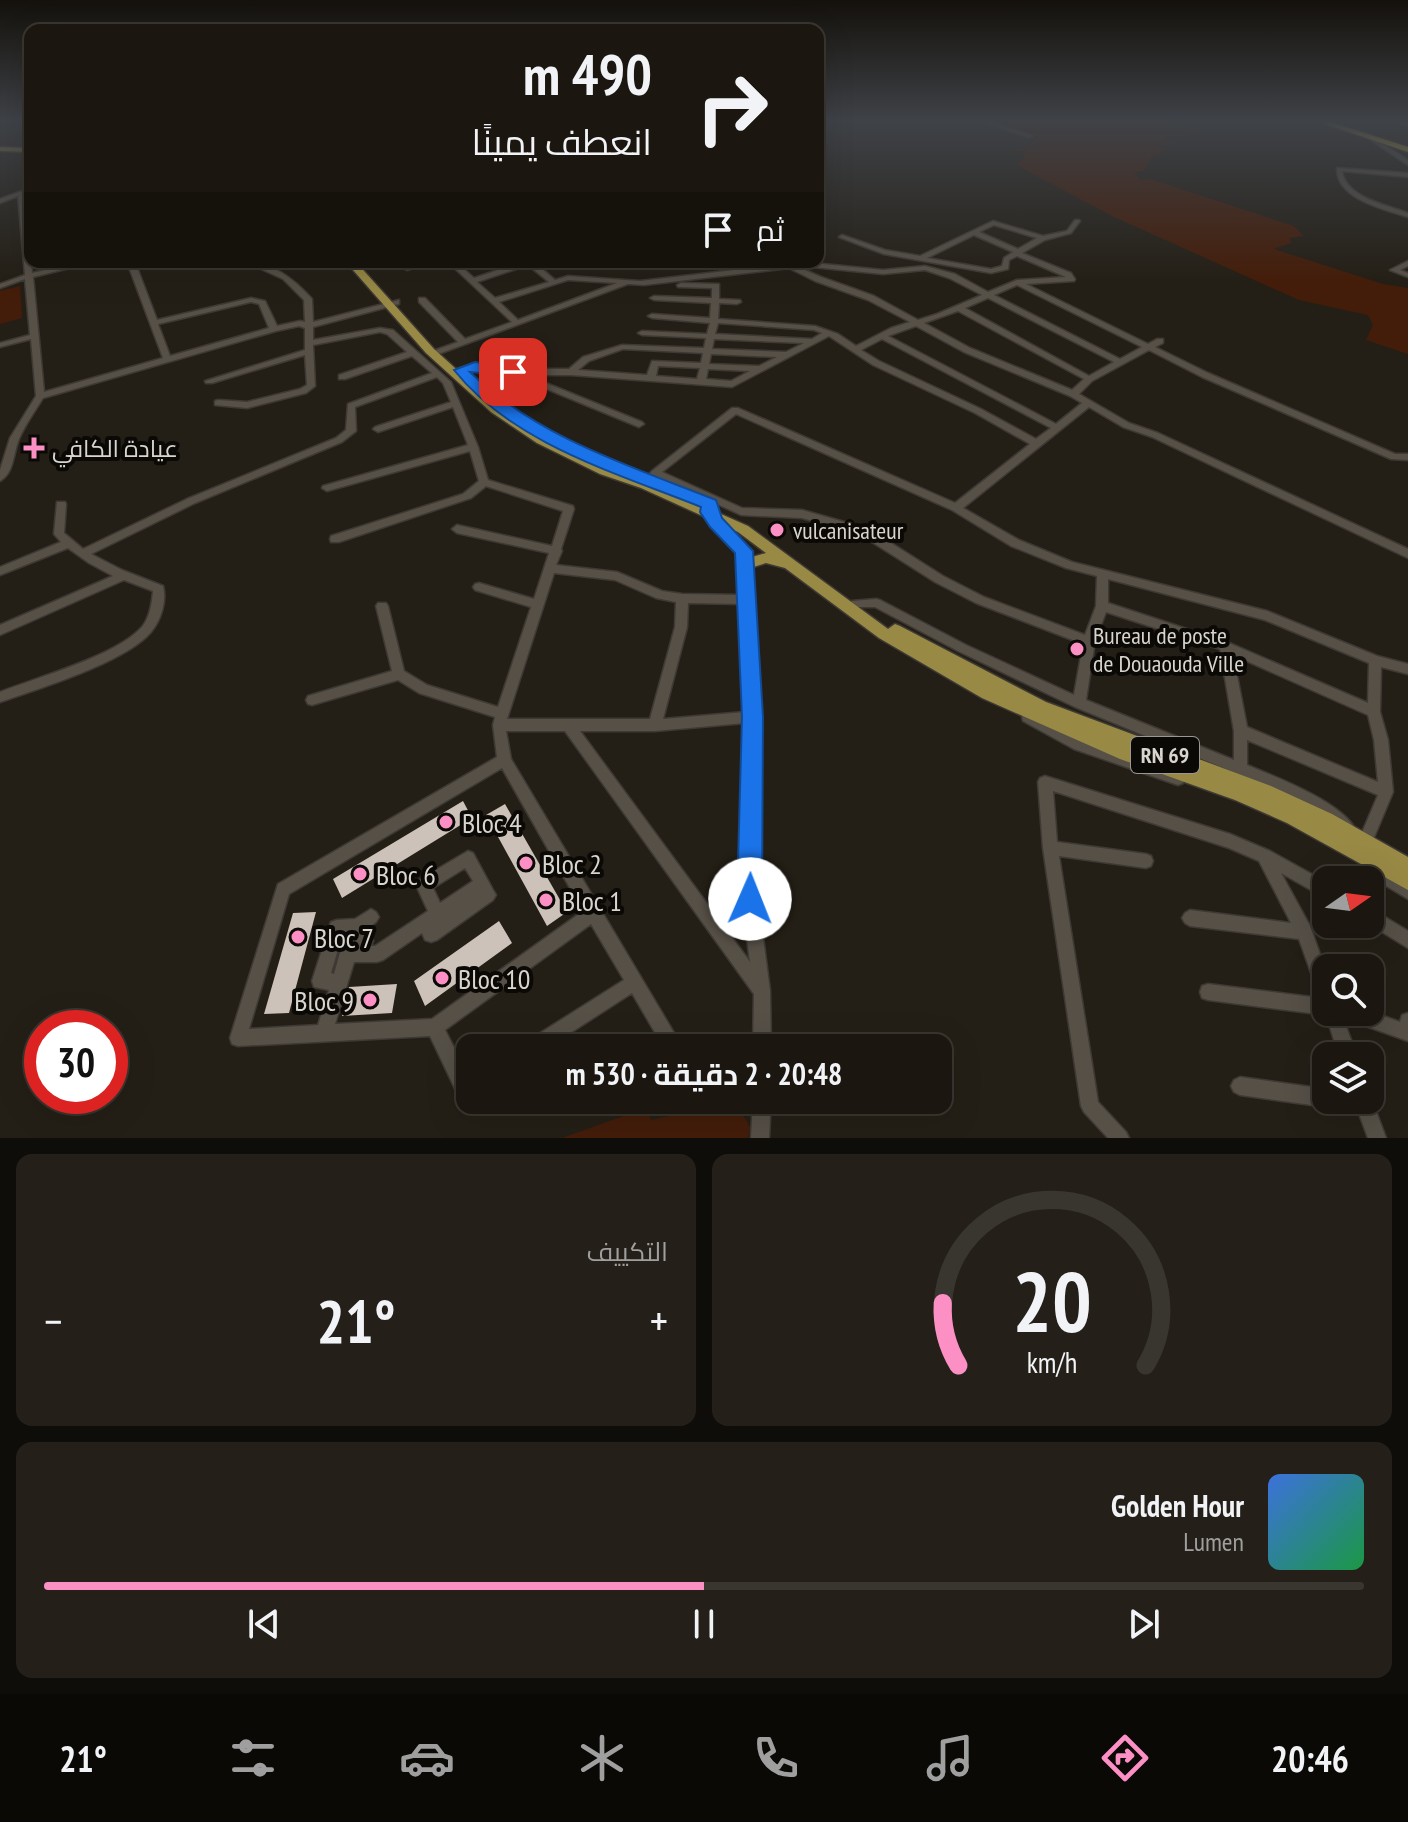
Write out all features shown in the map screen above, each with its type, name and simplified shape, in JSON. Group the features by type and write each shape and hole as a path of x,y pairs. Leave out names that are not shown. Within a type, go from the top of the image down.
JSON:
{"main road":[{"name":"RN 69","path":"357,268 392,303"},
{"name":"RN 69","path":"363,268 454,375 495,410 541,440 604,471 650,480 759,528 856,604 921,645 1040,707 1265,792 1358,838 1408,867"},
{"name":"RN 69","path":"710,508 751,534 857,615 915,654 993,696"},
{"path":"747,564 766,558 794,567"},
{"path":"993,696 1126,754 1239,793 1293,817 1408,880"}],"street":[{"path":"1338,175 1345,189 1408,215"},
{"path":"0,202 24,192"},
{"path":"842,237 884,252 991,271 1005,267 1006,259 1043,238 1069,232 1077,221"},
{"path":"922,257 998,223 1043,238"},
{"path":"856,349 1017,282 1071,277 975,233"},
{"path":"1408,263 1394,270 1408,275"},
{"path":"0,478 15,438 40,396 28,268"},
{"path":"0,286 63,268"},
{"path":"133,268 167,358"},
{"path":"218,403 247,405 303,391 311,386 308,299 293,283 262,268"},
{"path":"458,268 517,323"},
{"path":"472,281 513,268"},
{"path":"539,268 554,282"},
{"path":"437,353 633,282 771,268"},
{"path":"796,268 871,298 967,350 1073,394 1126,425 1155,435 1408,554"},
{"path":"822,268 883,272 925,268 952,276 1119,362"},
{"path":"0,277 28,276"},
{"path":"494,301 568,278 716,286 714,322 701,382"},
{"path":"1017,282 1285,411 1406,459"},
{"path":"654,298 737,302"},
{"path":"154,323 251,300 262,303 274,329"},
{"path":"422,300 463,342"},
{"path":"292,325 307,326 392,303"},
{"path":"959,308 1089,379"},
{"path":"40,396 292,325 300,321 308,310"},
{"path":"652,316 815,328 1037,444"},
{"path":"209,381 308,348 386,330 414,352 454,375"},
{"path":"642,333 814,341"},
{"path":"82,554 191,501 339,440 351,431 351,406 475,366 513,372 571,372 732,384 829,333"},
{"path":"0,345 34,336"},
{"path":"882,336 1057,428"},
{"path":"1073,394 1089,379 1160,341"},
{"path":"571,372 586,359 622,347 789,355"},
{"path":"342,377 414,352"},
{"path":"651,378 655,363 761,369"},
{"path":"513,372 639,424"},
{"path":"454,375 456,403 484,482 494,488 569,509 500,720 504,760 666,1034"},
{"path":"378,429 456,403"},
{"path":"956,508 1087,404"},
{"path":"650,480 735,410 956,508 1015,543 1070,565 1267,616 1375,660 1408,669"},
{"path":"0,442 15,438"},
{"path":"327,488 473,447"},
{"path":"650,480 741,511 802,514 865,532 939,579 980,600 1089,641"},
{"path":"335,539 467,496 484,482"},
{"path":"0,697 117,651 146,631 157,610 159,589 123,576 68,544 59,534 61,504"},
{"path":"710,508 716,522 740,544 747,564 752,717 750,899 762,991 762,1034"},
{"path":"457,529 557,551"},
{"path":"0,571 68,544"},
{"path":"551,569 617,576 660,595 748,600"},
{"path":"1079,703 1089,641 1102,606 1103,574"},
{"path":"0,630 123,576"},
{"path":"479,587 539,605"},
{"path":"655,725 681,627 682,598"},
{"path":"856,604 876,603 1079,703 1240,768 1329,811 1358,838 1386,792 1381,740 1374,712 1375,660"},
{"path":"382,606 399,674 423,689 500,720 570,727 655,725 752,717"},
{"path":"1102,606 1225,646 1374,712"},
{"path":"1225,646 1241,731 1240,768"},
{"path":"312,700 399,674"},
{"path":"993,696 1079,745 1238,800 1293,825 1408,891"},
{"path":"570,727 762,991"},
{"path":"1241,731 1386,792"},
{"path":"504,760 283,889 238,1038 435,1027 593,913"},
{"path":"1120,1138 1090,1106 1050,848 1045,782 1185,825 1186,831 1228,846 1230,841 1312,882"},
{"path":"1050,848 1146,861"},
{"path":"1265,856 1312,954"},
{"path":"348,954 377,954 431,918 482,884 468,858 424,885 431,918"},
{"path":"340,982 320,981 337,928 357,927 371,917"},
{"path":"1190,918 1304,932"},
{"path":"1384,925 1408,940"},
{"path":"324,1033 351,941 365,941 357,927"},
{"path":"554,1034 635,982"},
{"path":"1208,992 1312,1005"},
{"path":"1384,1024 1408,1033"},
{"path":"435,1027 456,1072"},
{"path":"1240,1086 1312,1096"},
{"path":"760,1138 761,1114"},
{"path":"1368,1114 1377,1138"}],"shaded area":[{"path":"1035,175 1136,175 1141,180 1150,179 1294,226 1304,236 1290,238 1291,243 1274,249 1383,284 1408,288 1408,354 1366,340 1373,325 1368,315 1299,300 1114,217"},
{"path":"20,286 22,318 0,324 0,291"},
{"path":"629,1114 648,1114 651,1120 678,1114 742,1114 750,1127 748,1138 562,1138"}],"building":[{"path":"463,801 472,818 342,898 333,879"},
{"path":"505,804 567,912 547,926 486,815"},
{"path":"316,912 289,1013 264,1014 293,913"},
{"path":"499,921 512,943 425,1006 414,981"},
{"name":"Bloc 9","path":"397,984 392,1013 342,1016 349,987"}],"place":[{"name":"عيادة الكافي","path":"34,448"},
{"name":"vulcanisateur","path":"777,530"},
{"name":"Bureau de poste de Douaouda Ville","path":"1077,649"},
{"name":"Bloc 4","path":"446,822"},
{"name":"Bloc 2","path":"526,863"},
{"name":"Bloc 6","path":"360,874"},
{"name":"Bloc 1","path":"546,900"},
{"name":"Bloc 7","path":"298,937"},
{"name":"Bloc 10","path":"442,978"},
{"name":"Bloc 9","path":"370,1000"}],"route":[{"path":"513,372 475,366 461,370 481,390 522,421 578,451 710,504 709,512 716,522 744,551 752,717 750,899"}]}
